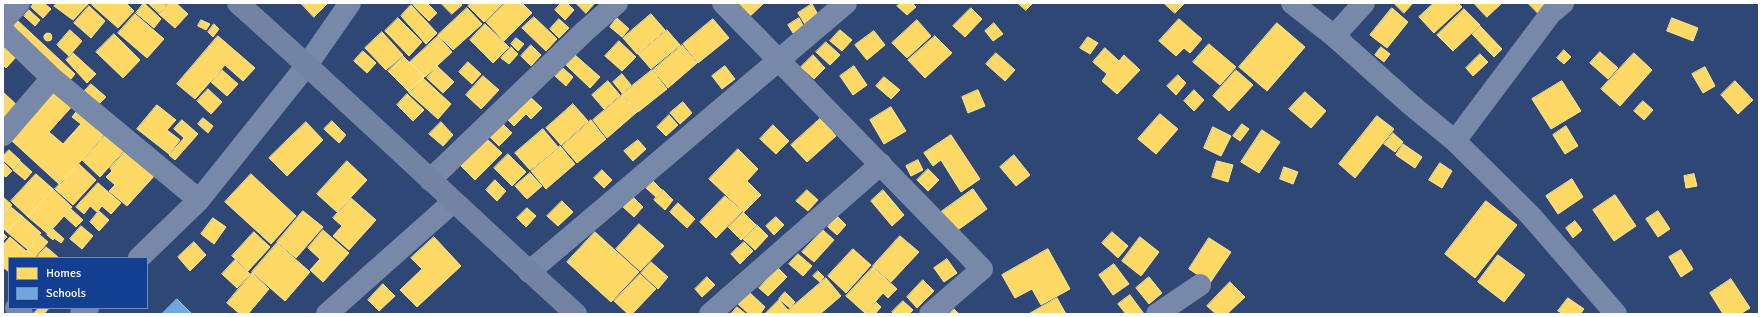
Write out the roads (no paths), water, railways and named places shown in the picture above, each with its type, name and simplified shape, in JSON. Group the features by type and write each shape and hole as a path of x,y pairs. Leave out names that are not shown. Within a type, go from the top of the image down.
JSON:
{"street":[{"path":"3,21 19,3"},
{"path":"238,3 576,314"},
{"path":"140,257 199,200 307,65 350,3"},
{"path":"430,180 579,36 616,3"},
{"path":"723,3 982,269 930,314"},
{"path":"529,272 846,3"},
{"path":"1292,3 1334,36 1410,104 1455,141 1530,215 1616,314"},
{"path":"1334,36 1364,3"},
{"path":"1455,141 1551,13 1562,3"},
{"path":"3,31 52,78 199,200"},
{"path":"3,135 52,78"},
{"path":"710,314 881,164"},
{"path":"326,314 453,202"},
{"path":"1157,314 1200,285"}]}
